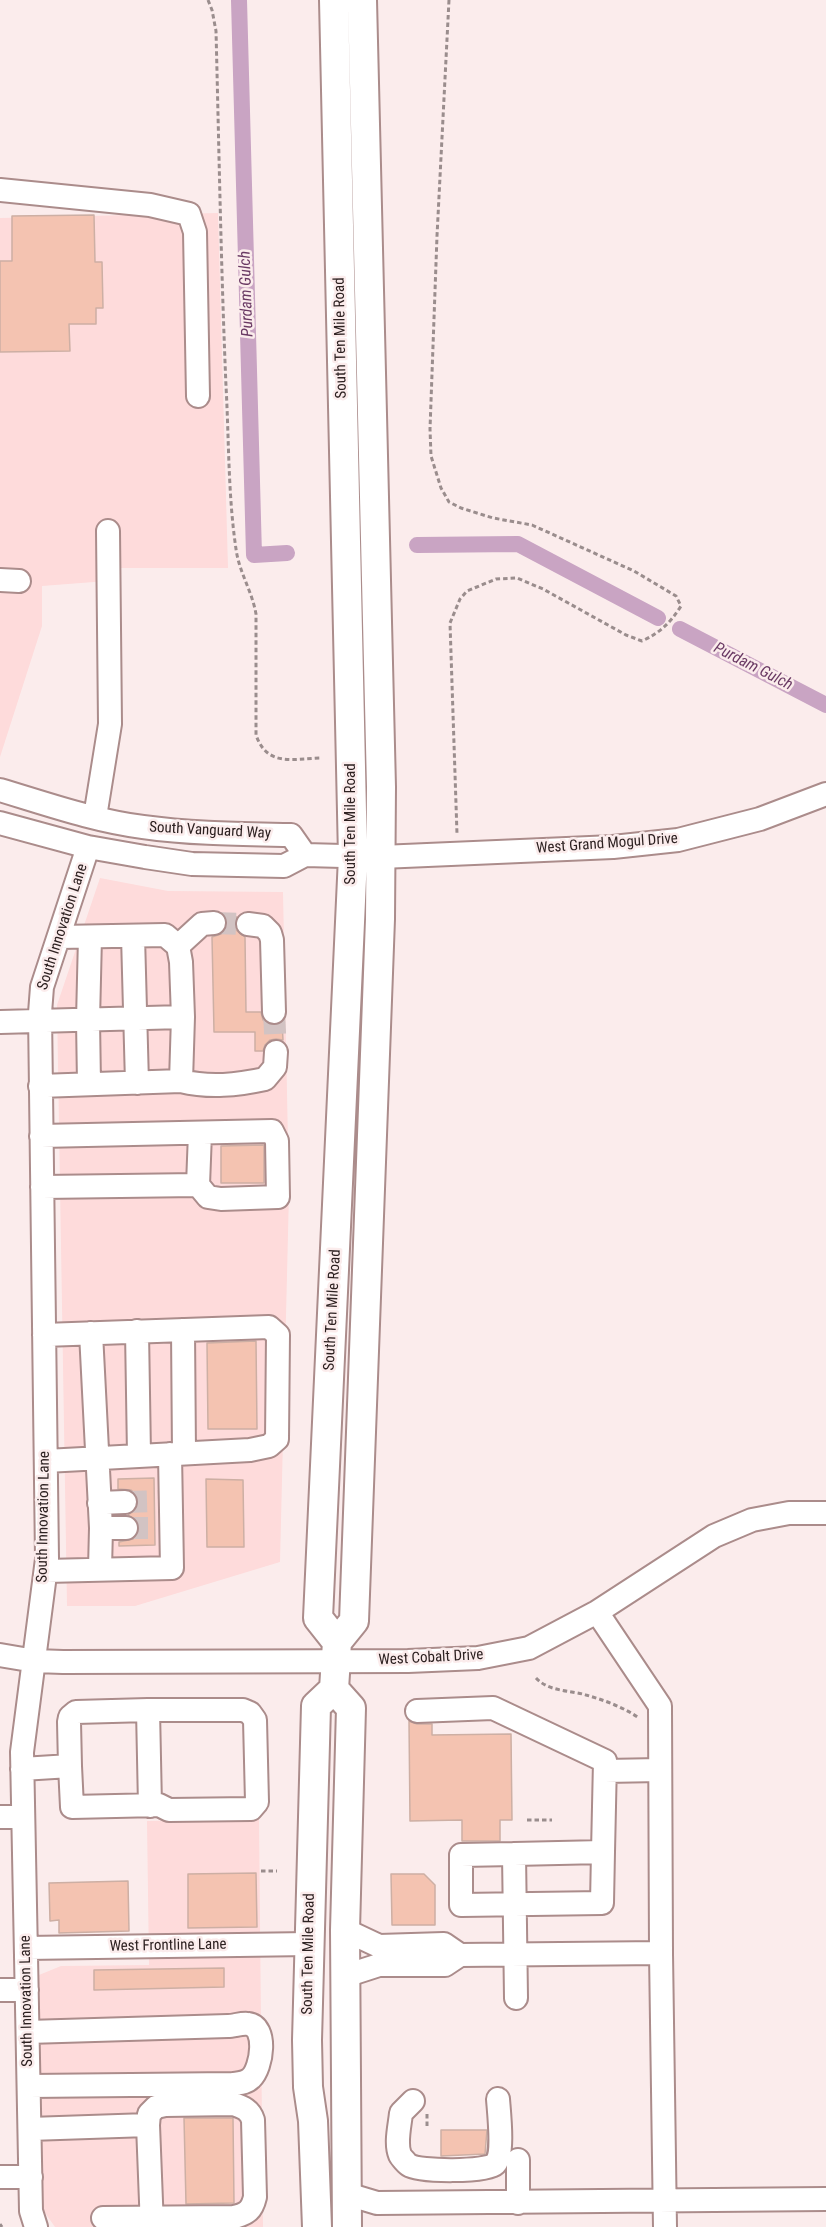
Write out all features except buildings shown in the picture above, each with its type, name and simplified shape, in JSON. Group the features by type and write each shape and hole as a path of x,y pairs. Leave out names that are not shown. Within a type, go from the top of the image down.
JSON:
{"main road":[{"name":"South Ten Mile Road","path":"334,0 367,857"},
{"name":"South Ten Mile Road","path":"348,2227 345,1930 351,1708 318,1618 367,857 381,751 362,0"},
{"name":"South Ten Mile Road","path":"317,2227 313,2121 308,2087 315,1706 336,1664"}],"street":[{"path":"0,190 150,205 189,214 195,232 198,396"},
{"path":"95,817 111,724 108,531"},
{"name":"South Vanguard Way","path":"0,790 95,817 141,827 189,832 291,835 305,855"},
{"name":"West Grand Mogul Drive","path":"367,857 613,847 678,840 760,819 826,794"},
{"name":"South Vanguard Way","path":"0,823 88,848 192,864 284,866 305,855 367,857"},
{"name":"South Innovation Lane","path":"36,2227 31,2211 22,1752 46,1570 40,1021 42,987 88,848"},
{"path":"247,929 263,926 270,933 272,940 269,1012"},
{"path":"60,937 200,933 181,962 183,1017 181,1075"},
{"path":"133,936 137,1083"},
{"path":"89,1084 90,937"},
{"path":"0,1022 183,1017"},
{"path":"40,1086 137,1083 181,1075 200,1085 238,1084 265,1079 275,1067 270,1052"},
{"path":"41,1136 272,1131 278,1141 278,1197 221,1199 208,1197 198,1185 200,1133"},
{"path":"42,1187 198,1185"},
{"path":"44,1335 269,1327 278,1335 277,1438 268,1446 250,1450 46,1461"},
{"path":"46,1570 172,1568 166,1528 165,1501 177,1454 183,1329"},
{"path":"136,1331 139,1455"},
{"path":"91,1333 101,1528 100,1569"},
{"path":"99,1503 125,1502"},
{"name":"West Cobalt Drive","path":"0,1655 35,1661 336,1664 478,1658 529,1648 597,1612 714,1536 752,1520 789,1513 826,1513"},
{"path":"101,1528 126,1528"},
{"path":"597,1612 660,1706 665,2227"},
{"path":"417,1711 493,1708 605,1761 602,1903 461,1905 461,1855 603,1852"},
{"path":"148,1710 154,1805"},
{"path":"148,1710 243,1710 250,1713 255,1720 257,1802 249,1800 250,1809 166,1798 154,1805 72,1807 70,1717 76,1712 148,1710"},
{"path":"22,1769 70,1766"},
{"path":"605,1771 660,1770"},
{"path":"0,1817 23,1816"},
{"path":"514,1854 516,1998"},
{"path":"345,1930 379,1946 444,1944 460,1955"},
{"name":"West Frontline Lane","path":"26,1948 309,1944"},
{"path":"345,1976 379,1965 445,1965 460,1955 661,1953"},
{"path":"0,1990 27,1990"},
{"path":"28,2032 248,2024 256,2027 260,2032 261,2056 258,2068 244,2083 29,2086"},
{"path":"413,2101 401,2113 400,2154 408,2165 420,2169 486,2169 495,2164 500,2155 498,2099"},
{"path":"103,2218 151,2223 234,2217 244,2214 252,2208 255,2197 254,2120 248,2111 233,2104 165,2105 156,2107 149,2114 151,2223"},
{"path":"30,2129 148,2125"},
{"path":"518,2160 518,2203"},
{"path":"0,2177 31,2176"},
{"path":"347,2194 377,2202 518,2203 826,2199"}],"path":[{"path":"208,0 216,31 232,522 236,553 254,601 256,614 256,735 261,747 270,756 284,759 321,758"},
{"path":"449,0 430,429 431,456 441,488 449,502 461,508 493,518 532,525 634,571 676,596 681,606 673,619 657,634 642,641 626,635 543,588 517,578 496,579 478,584 467,591 460,599 450,623 458,839"},
{"path":"536,1678 542,1684 625,1708 639,1718"},
{"path":"527,1820 552,1820"},
{"path":"261,1871 277,1870"}],"shaded area":[{"path":"218,213 228,568 110,568 107,581 42,586 42,626 0,757 0,218"},
{"path":"100,878 168,891 283,892 289,1193 280,1562 135,1606 67,1606 57,1005"},
{"path":"259,1819 263,2227 55,2227 43,2210 39,1975 61,1966 149,1965 147,1821"}],"waterway":[{"name":"Purdam Gulch","path":"239,0 254,555 287,553"},
{"name":"Purdam Gulch","path":"417,545 518,544 658,618"},
{"name":"Purdam Gulch","path":"680,629 826,705"}],"tunnel":[{"path":"214,923 248,924"},
{"path":"274,1012 276,1052"},
{"path":"125,1502 160,1501"},
{"path":"126,1528 161,1528"}]}
